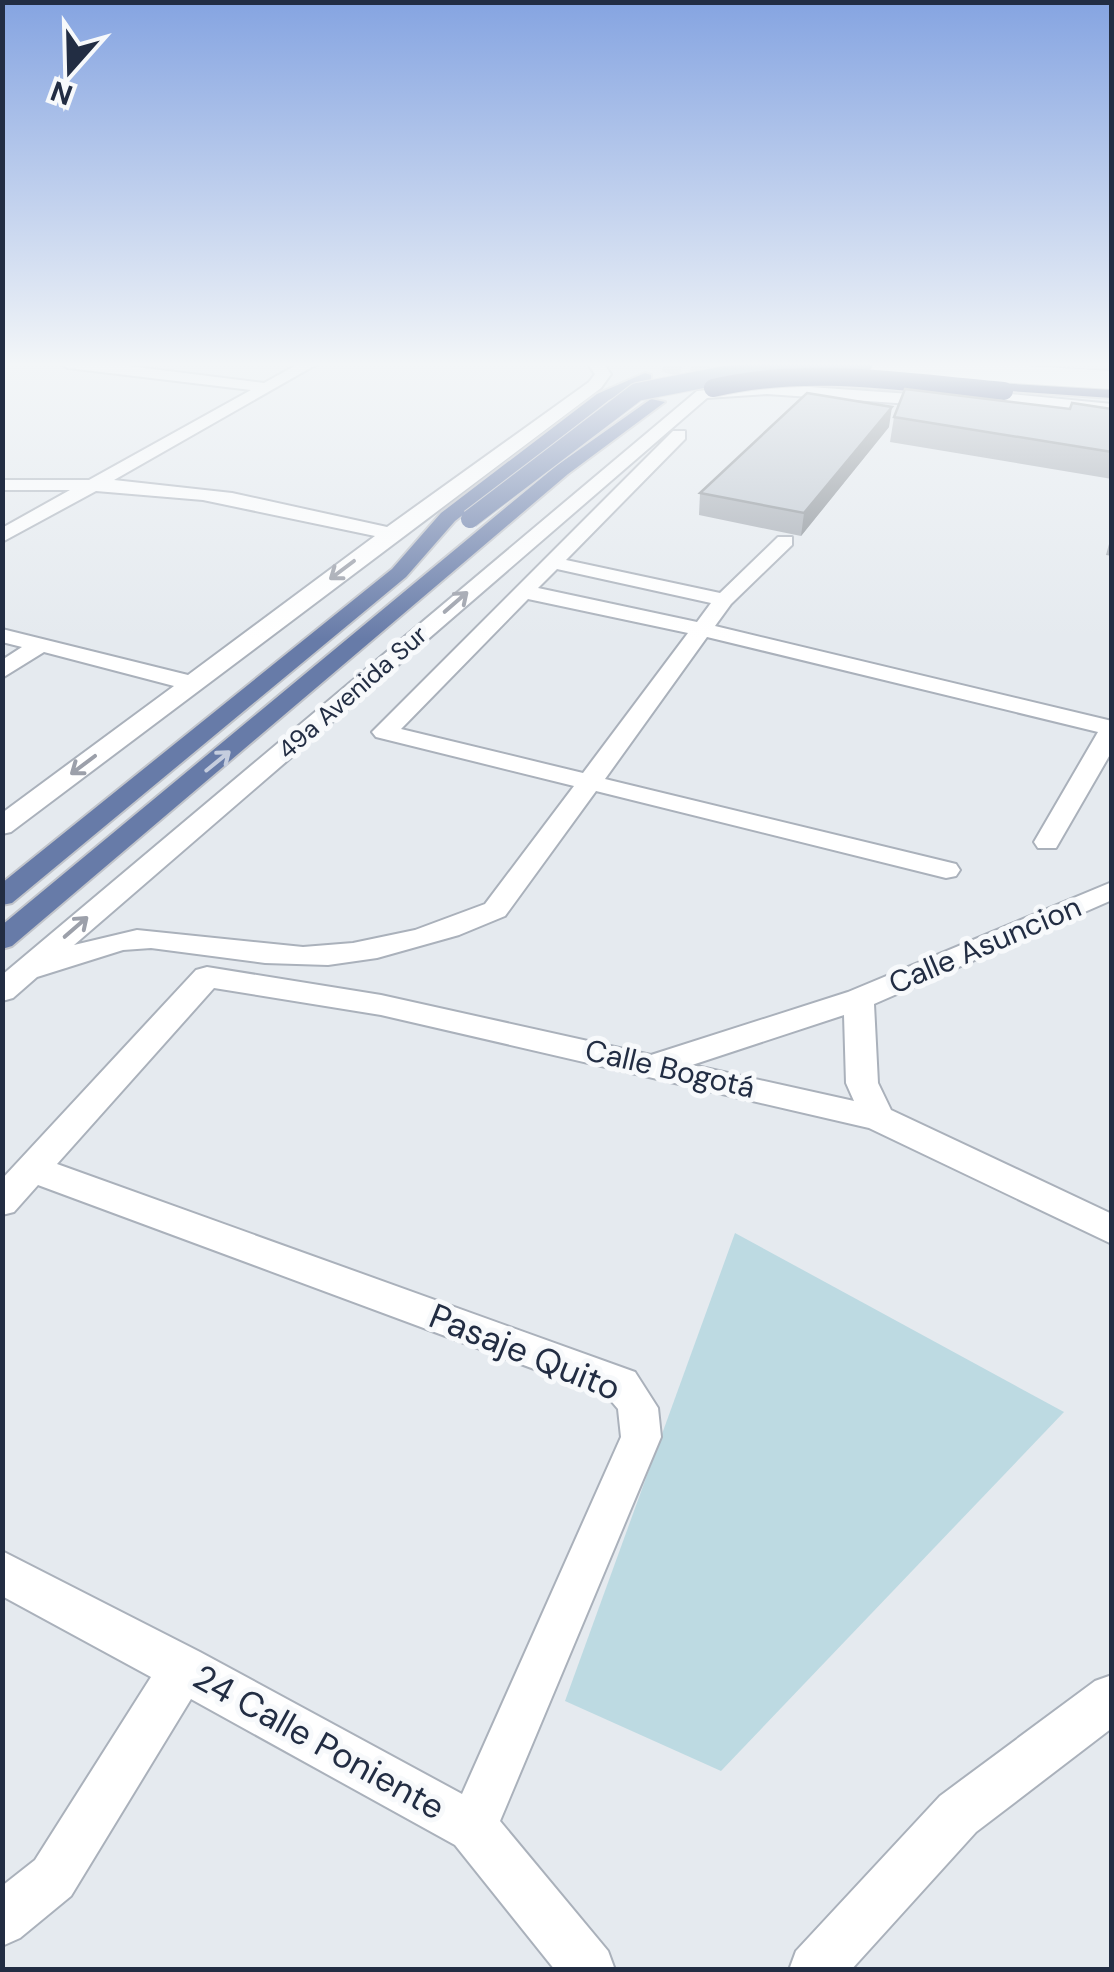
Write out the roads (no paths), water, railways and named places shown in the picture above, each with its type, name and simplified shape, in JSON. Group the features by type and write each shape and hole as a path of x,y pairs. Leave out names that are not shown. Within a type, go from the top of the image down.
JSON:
{"main road":[{"name":"49a Avenida Sur","path":"2,897 398,573 430,532 528,455"},
{"path":"398,573 551,455"},
{"name":"49a Avenida Sur","path":"2,940 583,455"}],"street":[{"path":"2,536 147,455"},
{"path":"2,826 498,455"},
{"name":"49a Avenida Sur","path":"7,987 632,455"},
{"path":"659,455 384,732 946,870"},
{"path":"2,485 98,484 230,498 390,534"},
{"path":"7,987 106,944 149,939 303,956 386,948 495,910 724,600 784,541"},
{"path":"550,562 724,600"},
{"path":"522,591 704,630 1112,728 1046,842"},
{"path":"2,634 191,683"},
{"path":"2,671 41,644"},
{"path":"149,939 127,919 116,899 152,860"},
{"name":"Calle Asuncion","path":"656,1065 859,1000 1112,890"},
{"name":"Calle Bogotá","path":"33,1168 207,977 381,1005 878,1118 1112,1230"},
{"name":"Calle Asuncion","path":"859,1000 862,1083 878,1118"},
{"path":"2,1202 33,1168"},
{"name":"Pasaje Quito","path":"33,1168 621,1384 633,1395 642,1422 640,1438 474,1828"},
{"name":"24 Calle Poniente","path":"2,1572 474,1828 590,1970"},
{"path":"2,1920 54,1878 184,1668"},
{"path":"815,1970 958,1814 1112,1698"}]}
